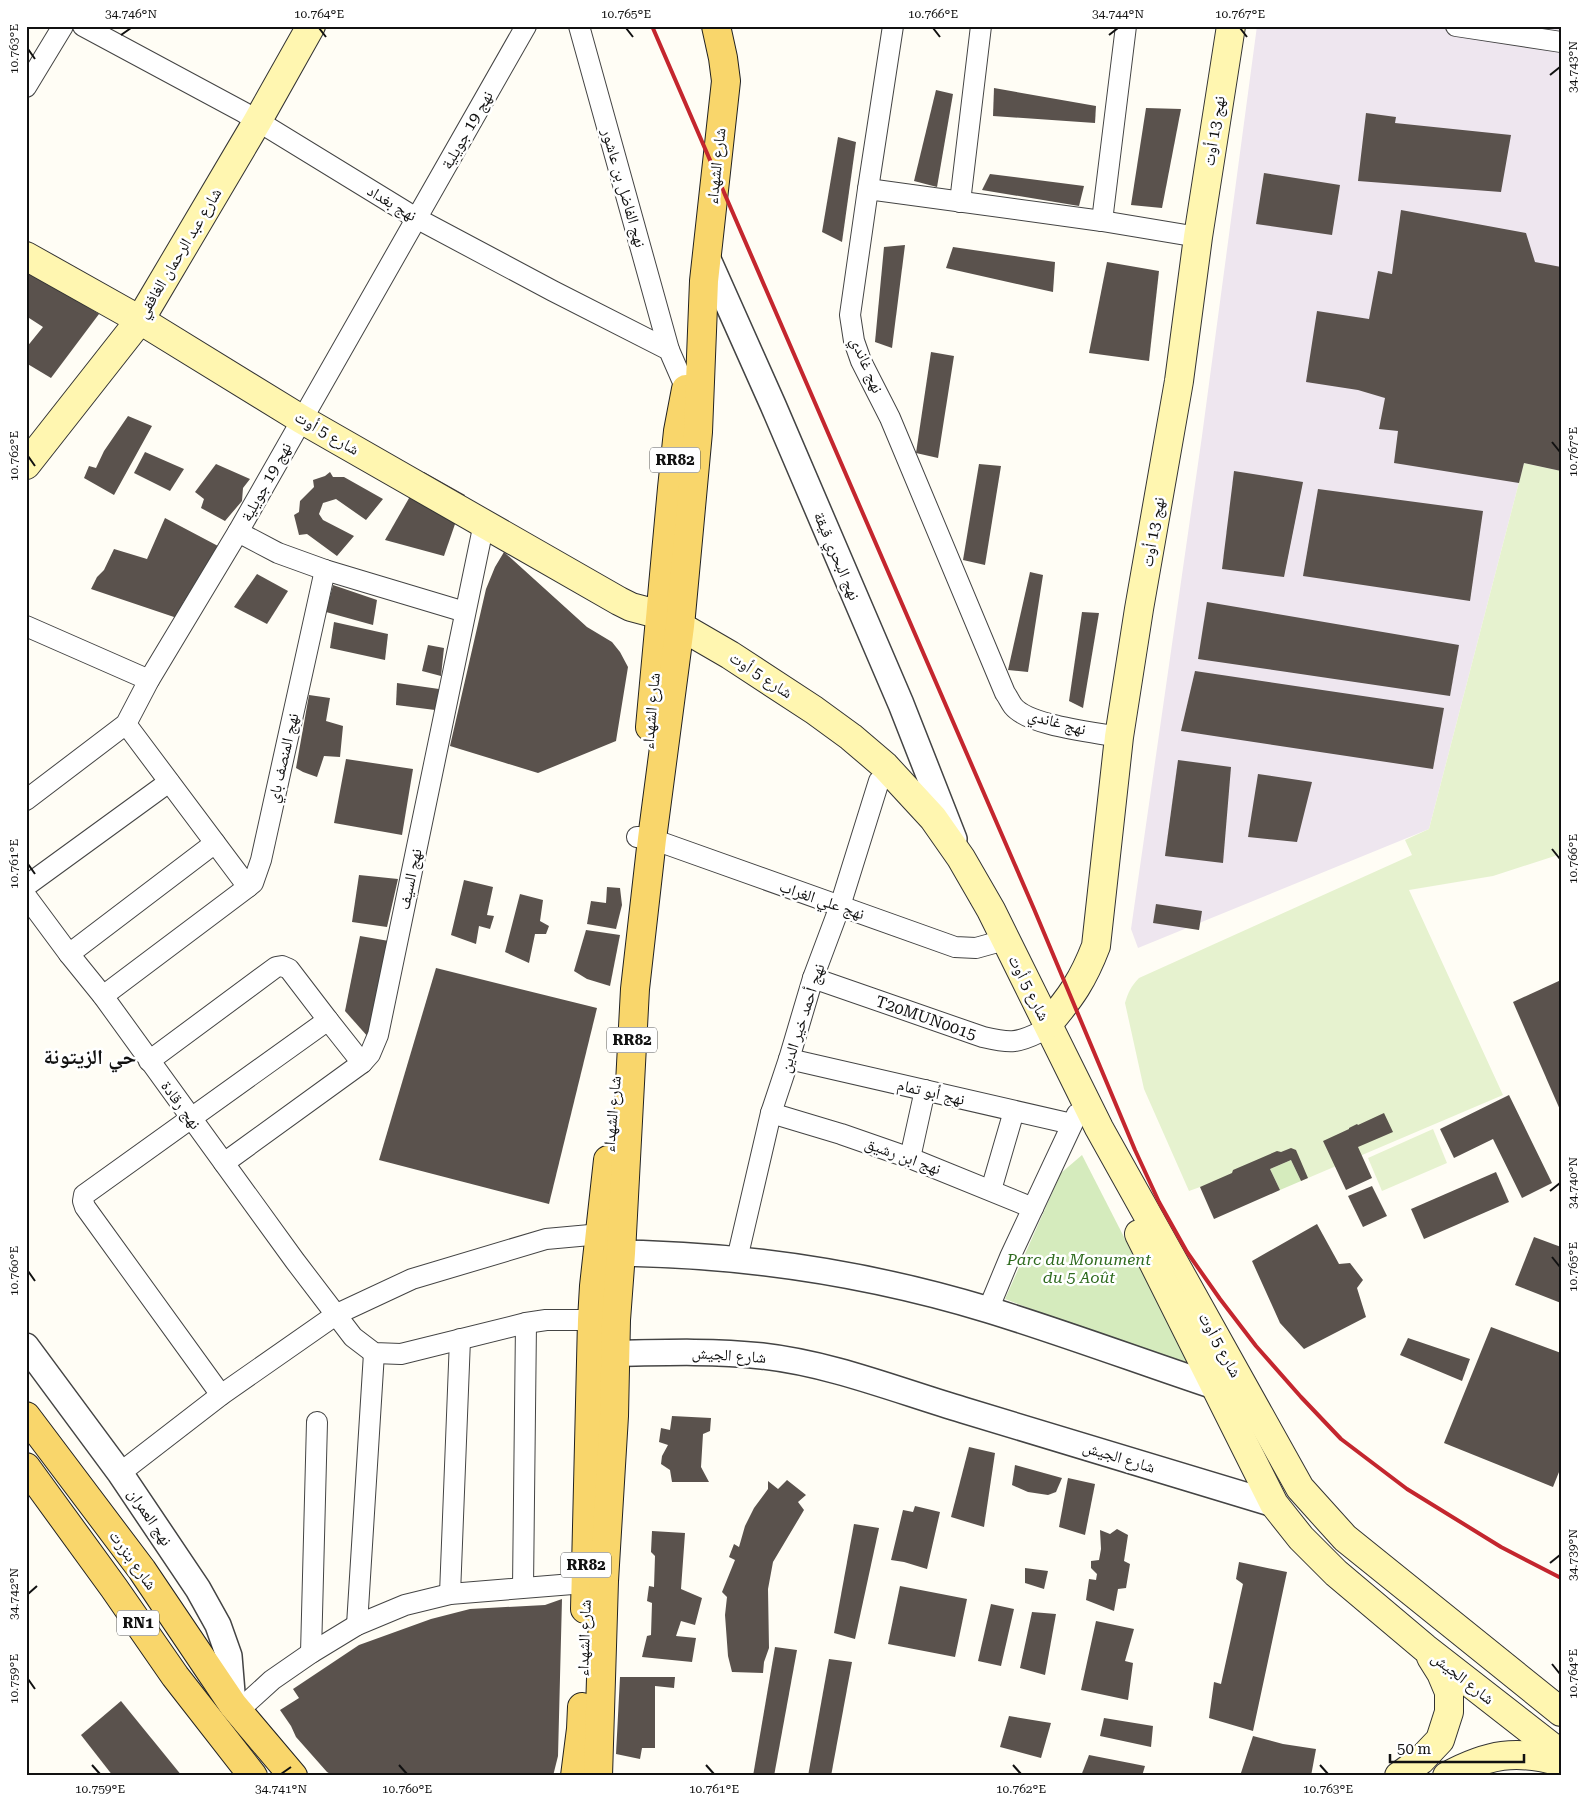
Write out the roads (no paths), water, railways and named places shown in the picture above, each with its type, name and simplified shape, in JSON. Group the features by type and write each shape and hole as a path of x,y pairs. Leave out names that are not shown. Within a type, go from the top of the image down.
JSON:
{"main road":[{"name":"شارع عبد الرحمان الغافقي","path":"250,117 290,26"},
{"name":"شارع عبد الرحمان الغافقي","path":"26,465 132,316 250,117 311,26"},
{"name":"شارع الشهداء","path":"576,1776 581,1729 585,1582 610,1243 604,1201 626,930 645,838 670,627 698,432 702,307 726,81 716,26"},
{"name":"نهج 13 أوت","path":"1044,1028 1070,998 1089,966 1096,946 1120,737 1139,609 1179,382 1198,237 1231,26"},
{"name":"شارع 5 أوت","path":"26,256 132,316 301,419 631,607 773,682 851,737 885,766 933,818 961,858 991,910 1044,1028 1075,1117 1274,1504"},
{"name":"شارع الشهداء","path":"670,627 672,488 678,431 702,307"},
{"name":"شارع عبد الرحمان الغافقي","path":"26,435 132,316"},
{"name":"شارع 5 أوت","path":"670,627 844,751 879,781 949,862 1044,1028 1300,1488 1345,1538 1396,1580"},
{"name":"شارع الشهداء","path":"598,1776 604,1581 614,1416 603,1353"},
{"name":"شارع بنزرت","path":"26,1416 142,1570 235,1708 293,1776"},
{"name":"شارع بنزرت","path":"26,1467 109,1580 174,1676 253,1776"},
{"path":"1274,1504 1396,1580 1561,1712"},
{"name":"شارع الجيش","path":"1274,1504 1301,1538 1336,1573 1425,1648 1561,1754"},
{"path":"1399,1776 1421,1760 1440,1740 1449,1712 1449,1692 1441,1673 1425,1648"},
{"path":"1447,1776 1459,1769 1496,1756 1521,1754 1544,1757 1561,1762"}],"street":[{"path":"26,87 63,26"},
{"name":"نهج بغداد","path":"83,26 250,117 416,218 552,291 669,350"},
{"name":"نهج 19 جويلية","path":"26,800 126,724 149,680 238,532 526,26"},
{"name":"نهج غاندي","path":"893,26 850,315 854,340 861,361 890,418 1005,693 1013,707 1023,714 1040,721 1120,737"},
{"path":"960,202 981,26"},
{"path":"1102,221 1126,26"},
{"path":"1456,26 1561,42"},
{"name":"نهج الفاضل بن عاشور","path":"577,28 669,350"},
{"path":"868,189 1102,221 1198,237"},
{"name":"نهج البحري قيقة","path":"707,257 773,405 901,704 961,858"},
{"path":"669,350 686,389"},
{"name":"نهج السيف","path":"224,1163 362,1063 370,1054 378,1035 484,523"},
{"path":"238,532 278,553 326,570 465,612"},
{"name":"نهج المنصف باي","path":"248,887 253,883 261,860 326,570"},
{"path":"26,626 149,680"},
{"path":"103,996 248,887 126,724"},
{"name":"نهج أحمد خير الدين","path":"737,1259 770,1113 789,1059 813,978 840,906 879,781"},
{"path":"26,886 169,782"},
{"name":"نهج علي الغراب","path":"645,838 955,947 976,948 994,943"},
{"path":"69,954 215,843"},
{"name":"نهج رقادة","path":"26,896 103,996 191,1119 353,1337 374,1353"},
{"path":"149,1060 276,967 282,966 289,969 362,1063"},
{"name":"T20MUN0015","path":"813,978 983,1037 1004,1042 1022,1041 1044,1028"},
{"path":"222,1395 85,1207 84,1196 328,1020"},
{"name":"نهج أبو تمام","path":"789,1059 1014,1111 1075,1117"},
{"path":"910,1158 925,1090"},
{"path":"992,1190 1014,1111"},
{"name":"نهج ابن رشيق","path":"770,1113 841,1134 910,1158 1034,1208"},
{"path":"988,1310 1010,1257 1075,1117"},
{"path":"120,1473 222,1395 337,1314 412,1279 546,1239 610,1243 836,1273 988,1310 1214,1386"},
{"path":"357,1625 374,1353 401,1354 526,1323 546,1320 604,1320"},
{"path":"522,1587 526,1323"},
{"path":"450,1594 460,1339"},
{"name":"نهج العمران","path":"26,1346 120,1473 198,1589 218,1624 229,1656 235,1708"},
{"name":"شارع الجيش","path":"603,1353 712,1352 762,1356 818,1365 866,1378 960,1409 1274,1504"},
{"path":"311,1653 317,1422"},
{"path":"235,1708 311,1653 357,1625 405,1605 450,1594 585,1582"}],"railway":[{"path":"652,26 1034,909 1135,1150 1159,1202 1187,1252 1256,1346 1341,1439 1407,1489 1501,1547 1561,1578"}],"district":[{"name":"حي الزيتونة","path":"90,1057"}],"park label":[{"name":"Parc du Monument du 5 Août","path":"1079,1268"}]}
